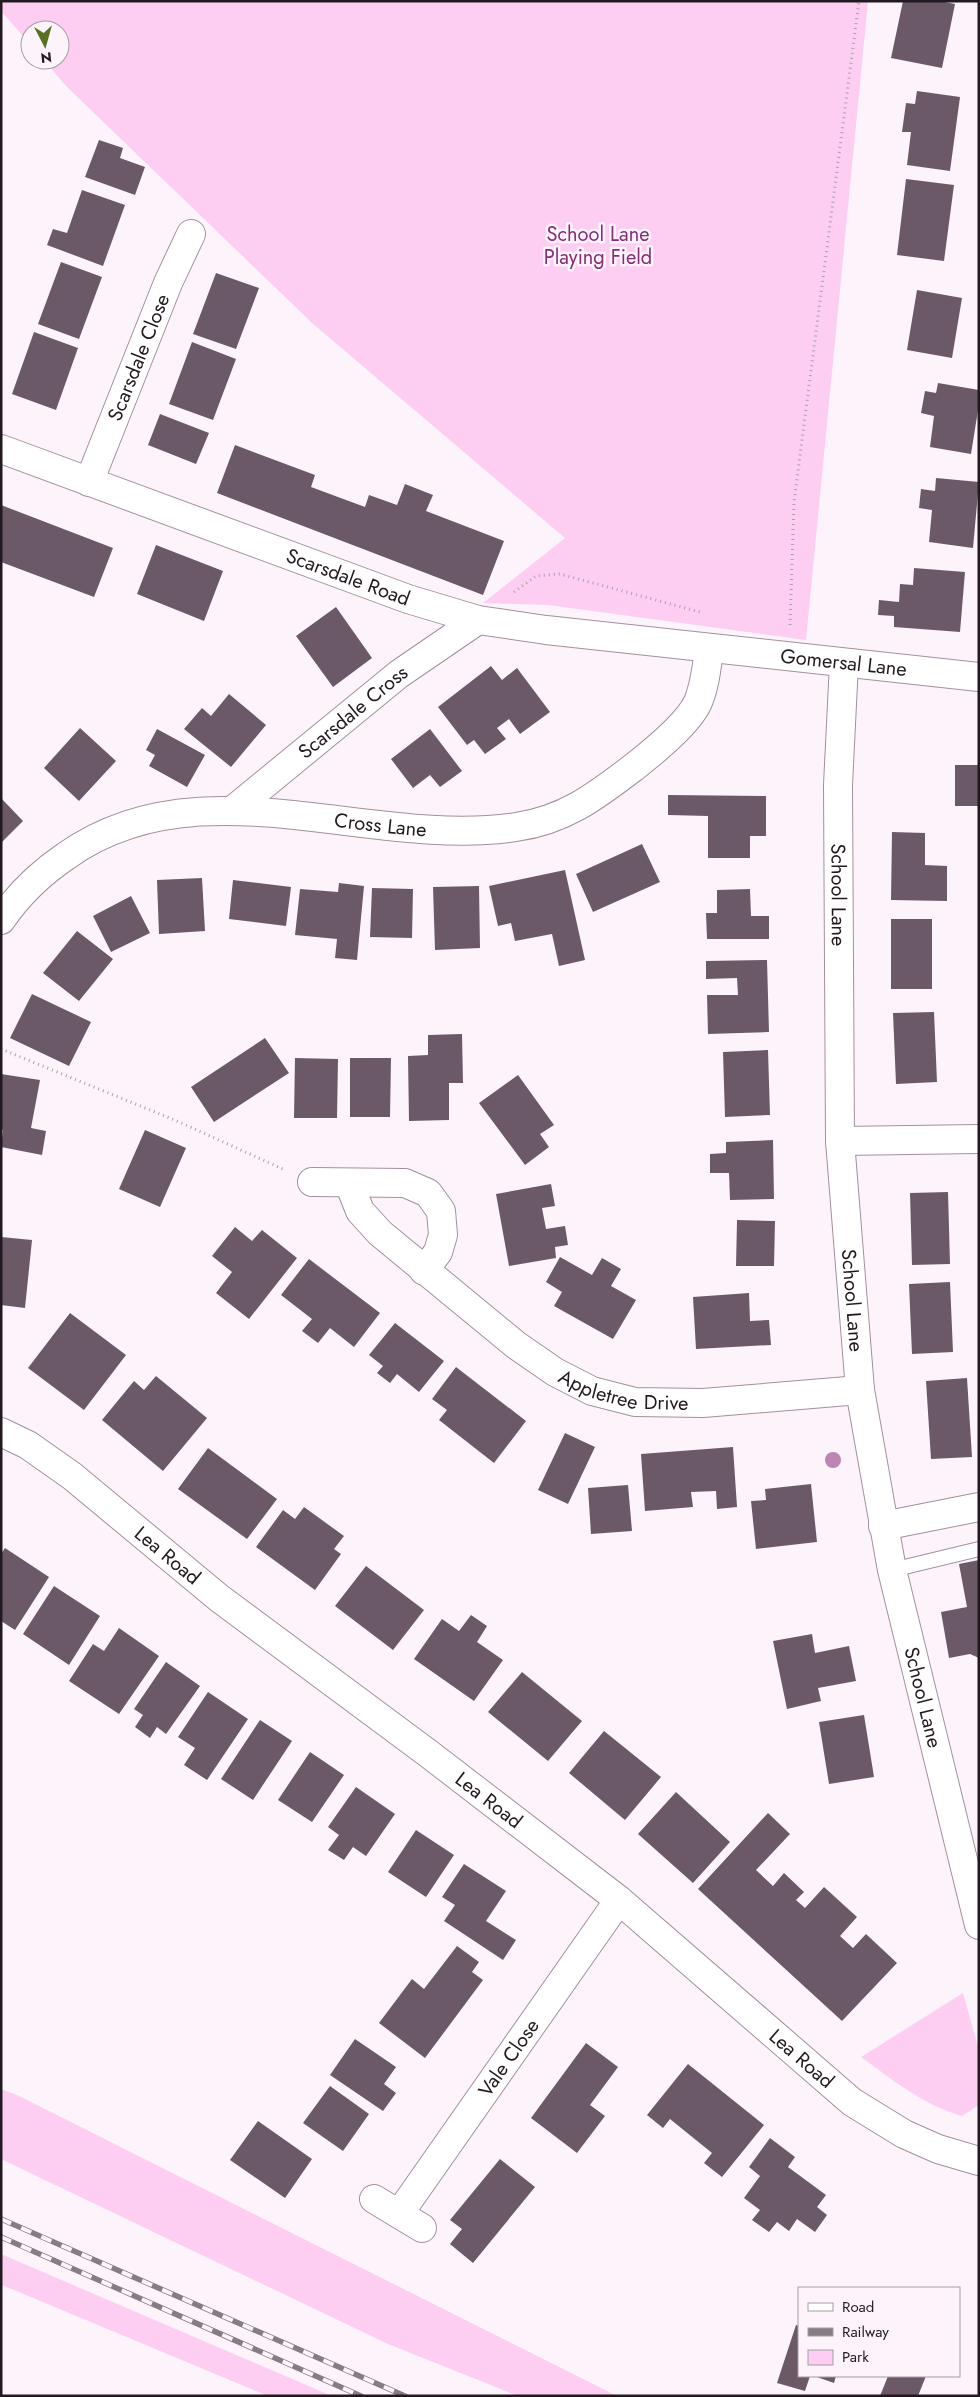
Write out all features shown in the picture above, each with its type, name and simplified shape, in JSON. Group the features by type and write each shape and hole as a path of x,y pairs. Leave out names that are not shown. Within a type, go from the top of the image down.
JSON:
{"street":[{"name":"Scarsdale Close","path":"89,482 168,283 191,234"},
{"name":"Scarsdale Road","path":"1,450 408,599 478,620 709,649"},
{"name":"Scarsdale Cross","path":"233,810 399,674 478,620"},
{"name":"Gomersal Lane","path":"709,649 979,677"},
{"name":"Cross Lane","path":"1,920 10,907 46,870 92,840 124,824 164,814 233,810 460,832 517,827 554,818 585,804 640,762 680,726 698,703 706,673 709,649"},
{"name":"School Lane","path":"844,663 838,785 840,1141 860,1390 882,1526 979,1924"},
{"path":"840,1141 979,1139"},
{"path":"312,1182 405,1183 428,1193 441,1212 444,1236 438,1252 424,1271"},
{"name":"Appletree Drive","path":"349,1183 360,1211 380,1233 424,1271 516,1345 554,1372 592,1391 635,1402 703,1403 860,1390"},
{"name":"Lea Road","path":"1,1432 28,1445 72,1476 219,1598 429,1754 618,1900 852,2102 904,2134 938,2149 979,2161"},
{"path":"882,1526 979,1507"},
{"name":"Vale Close","path":"399,2214 618,1900"},
{"path":"374,2199 422,2228"}],"lane":[{"path":"892,1570 979,1549"}],"path":[{"path":"790,628 794,502 859,1"},
{"path":"1,1049 177,1121 312,1182"}],"green space":[{"name":"School Lane Playing Field","path":"1,1 868,1 806,640 548,605 483,603 565,538 312,323 65,85 52,70 70,70 70,20 20,20 20,33 1,11"},
{"path":"963,1993 979,2050 979,2105 962,2116 921,2099 861,2057"},
{"path":"1,2089 17,2095 617,2396 518,2396 388,2344 1,2159"},
{"path":"1,2254 332,2396 268,2396 1,2286"}],"building":[{"path":"903,1 940,1 955,4 942,68 891,58"},
{"path":"917,91 960,97 950,171 907,165 911,132 902,132 906,103 915,104"},
{"path":"99,140 123,148 120,158 145,167 135,195 85,177"},
{"path":"906,179 954,185 944,261 897,255"},
{"path":"82,190 125,205 103,266 47,245 53,229 67,233"},
{"path":"61,262 102,277 79,339 38,324"},
{"path":"216,273 259,288 236,349 193,334"},
{"path":"917,290 962,298 952,358 907,350"},
{"path":"34,332 78,348 56,410 12,394"},
{"path":"192,342 236,359 213,420 169,404"},
{"path":"938,383 979,390 979,404 971,454 930,447 934,416 921,413 925,391 936,393"},
{"path":"160,414 209,433 196,464 148,445"},
{"path":"235,445 315,475 311,487 365,507 369,495 397,505 405,484 433,495 426,511 504,541 483,595 217,493"},
{"path":"936,478 979,482 973,548 929,542 932,510 919,508 921,489 935,491"},
{"path":"1,505 113,548 94,597 1,562"},
{"path":"156,545 223,571 204,621 137,594"},
{"path":"914,568 965,572 960,632 894,627 894,616 878,615 879,600 899,602 900,584 913,585"},
{"path":"336,607 372,658 333,687 296,636"},
{"path":"491,666 502,680 517,668 550,712 520,734 509,719 497,728 506,739 485,754 474,740 467,745 438,707"},
{"path":"229,694 266,725 231,767 184,729 202,708 211,716"},
{"path":"80,728 116,761 79,801 44,768"},
{"path":"157,729 205,755 187,787 149,766 155,755 146,750"},
{"path":"430,729 462,771 440,787 430,775 413,788 391,759"},
{"path":"955,765 979,765 979,806 955,806"},
{"path":"668,795 766,796 766,836 750,836 750,858 708,858 708,816 668,815"},
{"path":"1,798 23,821 1,843"},
{"path":"892,832 925,833 925,865 947,866 947,901 891,900"},
{"path":"642,844 660,882 593,912 576,874"},
{"path":"565,870 585,960 559,966 552,934 515,941 511,923 498,926 489,886"},
{"path":"202,878 205,931 159,934 157,880"},
{"path":"233,880 291,887 286,926 229,919"},
{"path":"339,883 364,886 357,960 335,958 337,939 295,935 300,889 338,892"},
{"path":"479,886 480,948 435,950 433,887"},
{"path":"372,888 413,889 412,938 370,937"},
{"path":"750,889 751,916 769,916 769,939 707,939 706,913 717,913 717,890"},
{"path":"131,896 150,933 111,952 93,916"},
{"path":"891,919 932,919 932,989 891,989"},
{"path":"77,931 113,959 79,1001 43,973"},
{"path":"767,960 769,1032 708,1034 707,995 738,995 737,978 706,979 706,961"},
{"path":"32,994 91,1022 69,1066 10,1038"},
{"path":"934,1012 937,1082 896,1084 893,1013"},
{"path":"462,1034 463,1083 449,1083 449,1120 409,1121 408,1056 428,1055 428,1035"},
{"path":"265,1038 289,1073 214,1122 191,1087"},
{"path":"768,1050 770,1115 725,1117 723,1052"},
{"path":"295,1058 338,1059 337,1118 294,1118"},
{"path":"350,1058 391,1058 390,1117 350,1117"},
{"path":"1,1074 40,1080 31,1128 46,1131 42,1155 1,1147 3,1130 1,1129"},
{"path":"518,1075 554,1125 540,1134 549,1147 525,1165 479,1103"},
{"path":"145,1130 186,1148 160,1207 119,1189"},
{"path":"773,1140 774,1199 730,1200 729,1173 710,1173 710,1154 726,1153 726,1142"},
{"path":"551,1184 555,1206 542,1208 546,1229 565,1226 568,1245 555,1247 556,1258 509,1266 496,1194"},
{"path":"948,1192 950,1264 912,1265 910,1193"},
{"path":"737,1220 775,1221 774,1266 736,1266"},
{"path":"235,1227 252,1241 262,1230 297,1258 249,1319 216,1293 232,1272 212,1256"},
{"path":"1,1237 32,1240 25,1308 1,1305"},
{"path":"560,1257 592,1275 602,1258 621,1269 611,1286 636,1300 613,1339 554,1306 562,1292 546,1282"},
{"path":"309,1259 380,1313 354,1347 330,1328 318,1343 302,1331 312,1319 281,1295"},
{"path":"950,1282 953,1352 912,1354 909,1284"},
{"path":"749,1293 750,1321 769,1320 771,1345 696,1349 693,1297"},
{"path":"70,1313 126,1355 84,1410 28,1368"},
{"path":"395,1323 444,1361 419,1392 397,1374 390,1383 377,1373 383,1366 369,1355"},
{"path":"456,1367 526,1421 494,1463 439,1420 447,1410 432,1399"},
{"path":"156,1376 207,1418 163,1471 102,1420 134,1381 144,1390"},
{"path":"967,1378 972,1457 931,1459 926,1381"},
{"path":"565,1433 595,1447 568,1504 538,1490"},
{"path":"733,1447 737,1507 717,1509 716,1491 691,1492 693,1507 645,1511 641,1454"},
{"path":"208,1448 277,1499 247,1539 178,1489"},
{"path":"811,1484 817,1542 756,1549 751,1501 766,1500 765,1489"},
{"path":"628,1485 632,1531 591,1534 588,1488"},
{"path":"304,1507 344,1536 334,1549 341,1554 315,1590 256,1547 283,1510 295,1519"},
{"path":"5,1548 49,1577 15,1630 1,1621 1,1554"},
{"path":"979,1560 979,1658 970,1654 949,1658 941,1612 967,1607 959,1564"},
{"path":"366,1566 424,1610 393,1650 335,1606"},
{"path":"54,1586 100,1616 69,1665 23,1634"},
{"path":"471,1615 487,1626 477,1642 503,1660 474,1701 414,1659 442,1619 459,1631"},
{"path":"119,1628 159,1656 119,1714 69,1681 93,1644 104,1651"},
{"path":"812,1634 815,1653 849,1646 856,1681 818,1688 821,1701 787,1709 773,1641"},
{"path":"166,1662 200,1686 166,1734 157,1727 150,1738 135,1727 143,1715 134,1709"},
{"path":"522,1672 582,1721 548,1761 488,1712"},
{"path":"208,1692 248,1719 207,1780 184,1765 195,1748 178,1737"},
{"path":"864,1715 874,1777 829,1784 819,1722"},
{"path":"260,1720 292,1741 253,1800 221,1779"},
{"path":"604,1731 661,1777 625,1820 569,1773"},
{"path":"310,1752 344,1775 312,1822 278,1800"},
{"path":"356,1787 395,1814 366,1856 353,1847 344,1860 328,1850 339,1835 328,1827"},
{"path":"676,1792 730,1842 693,1883 638,1834"},
{"path":"768,1813 790,1834 756,1870 773,1886 784,1873 804,1892 796,1900 805,1908 824,1887 857,1917 840,1936 853,1948 866,1934 897,1963 842,2021 698,1889"},
{"path":"416,1830 454,1855 426,1897 388,1872"},
{"path":"464,1864 506,1891 486,1921 516,1940 503,1960 444,1921 455,1905 442,1897"},
{"path":"457,1946 479,1962 472,1972 483,1980 425,2058 379,2023 412,1979 424,1989"},
{"path":"355,2039 396,2067 384,2084 396,2093 383,2111 330,2075"},
{"path":"586,2043 618,2067 590,2105 605,2116 577,2153 531,2118"},
{"path":"688,2064 764,2125 722,2177 704,2163 712,2153 670,2119 663,2128 647,2115"},
{"path":"330,2086 369,2114 343,2151 303,2123"},
{"path":"258,2121 312,2159 285,2198 230,2160"},
{"path":"770,2138 795,2157 788,2167 826,2195 817,2207 827,2215 815,2232 797,2219 789,2231 777,2222 769,2232 752,2220 760,2210 744,2198 760,2176 749,2167"},
{"path":"500,2159 535,2187 473,2263 450,2244 462,2229 450,2220"},
{"path":"796,2325 798,2326 798,2377 810,2377 805,2391 777,2383"},
{"path":"817,2377 836,2377 834,2383"},
{"path":"888,2377 926,2377 918,2396 880,2396"}],"railway":[{"path":"1,2219 405,2396"},
{"path":"1,2237 361,2396"}]}
